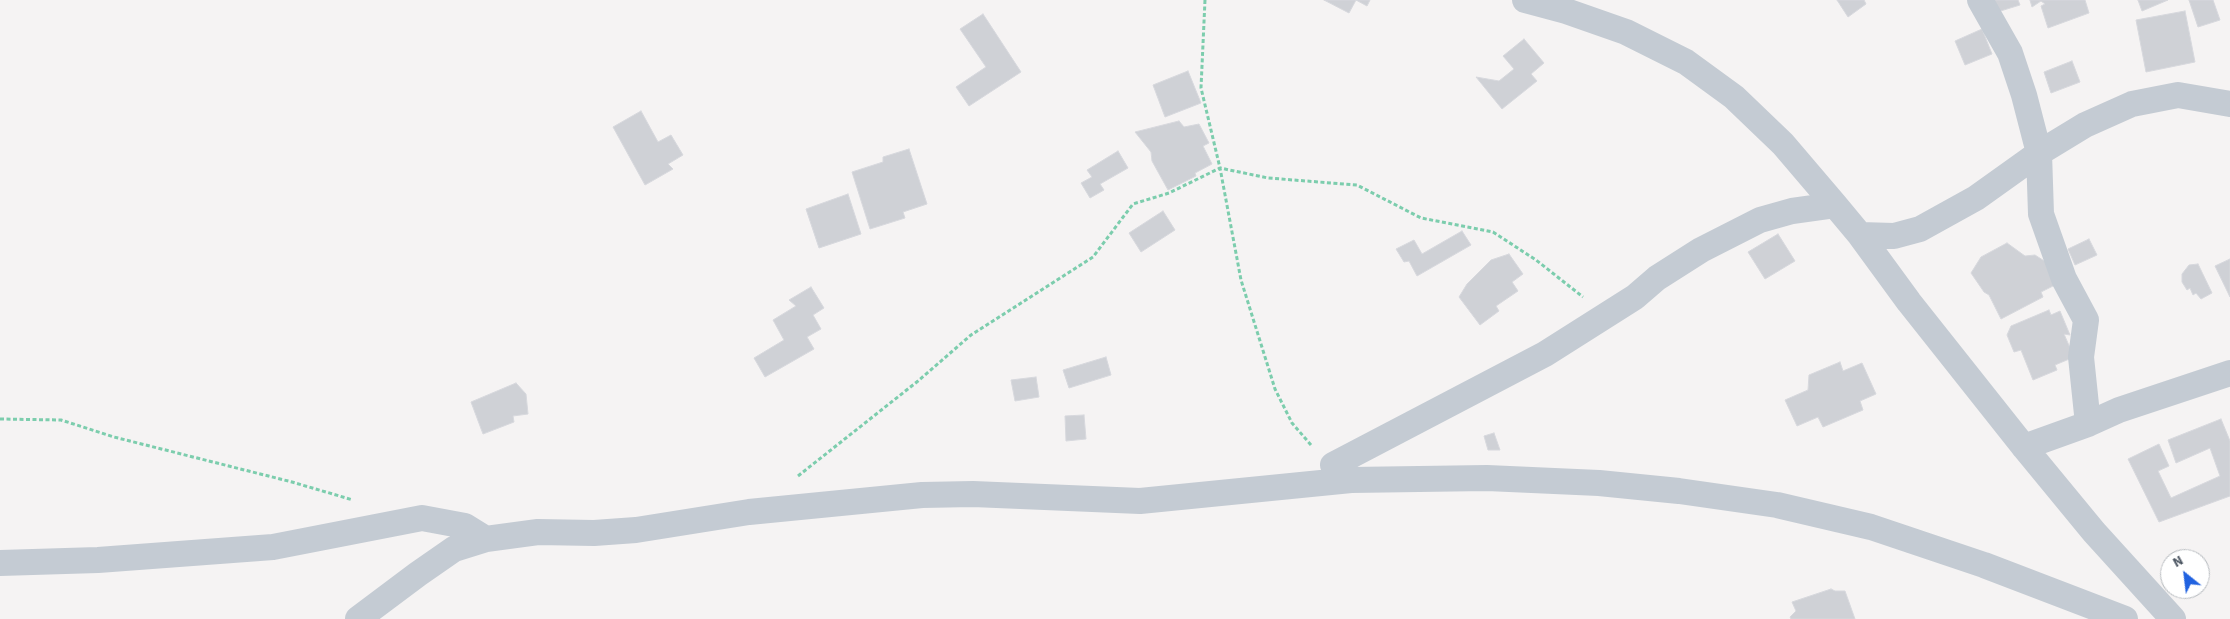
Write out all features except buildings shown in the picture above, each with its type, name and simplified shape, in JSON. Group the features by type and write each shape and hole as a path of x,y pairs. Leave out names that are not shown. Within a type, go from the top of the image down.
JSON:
{"street":[{"path":"1525,0 1566,11 1626,32 1686,62 1734,97 1783,144 1860,236 1909,302 2024,447 2094,532 2173,619"},
{"path":"1980,0 2010,53 2024,95 2039,153 2041,214 2064,279 2086,320 2081,357 2088,424"},
{"path":"1860,236 1894,236 1920,229 1976,198 2039,153 2085,125 2132,104 2178,95 2230,104"},
{"path":"1333,465 1545,354 1701,250 1760,220 1792,211 1834,205"},
{"path":"2024,447 2088,424 2119,410 2230,373"},
{"path":"358,619 454,549 486,539 538,532 594,533 636,530 749,512 922,495 973,494 1140,501 1351,480 1488,478 1599,483 1679,491 1776,505 1871,527 1984,564 2125,619"},
{"path":"0,563 98,560 273,547 422,518 465,526 486,539"}],"path":[{"path":"1205,0 1201,88 1220,168 1241,280 1275,389 1292,424 1317,452 1333,465"},
{"path":"793,480 918,381 971,335 1093,257 1133,204 1169,194 1220,168 1268,178 1357,185 1422,218 1494,232 1536,260 1606,315"},
{"path":"0,418 62,420 114,437 292,482 361,502"}]}
